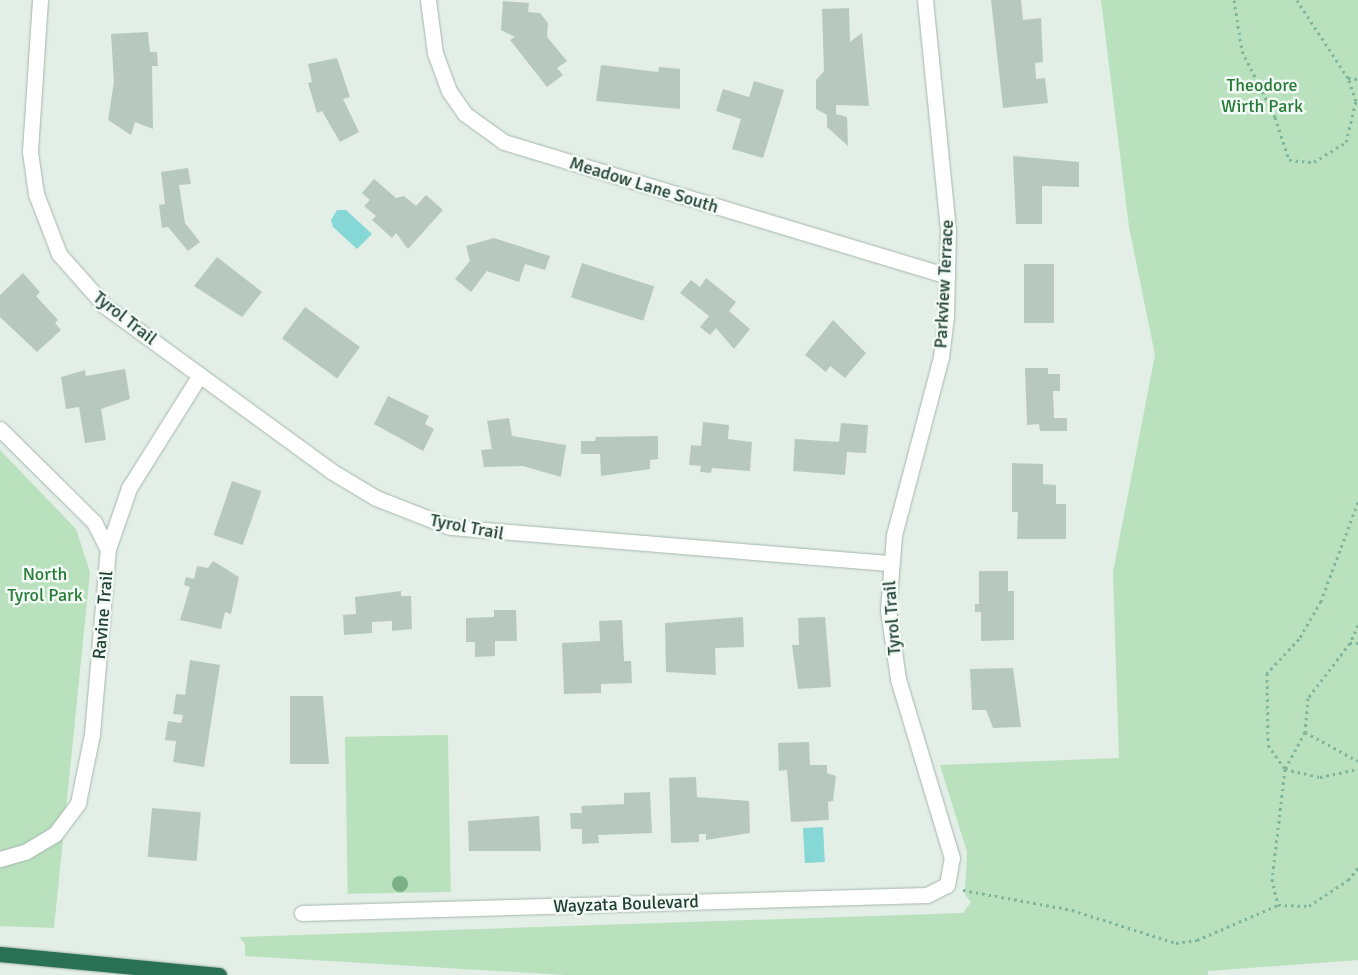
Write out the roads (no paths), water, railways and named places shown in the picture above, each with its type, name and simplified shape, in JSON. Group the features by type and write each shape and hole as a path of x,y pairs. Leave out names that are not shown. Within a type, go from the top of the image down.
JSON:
{"highway":[{"path":"0,954 219,975"}],"street":[{"name":"Tyrol Trail","path":"40,0 30,152 36,194 50,234 73,272 105,306 353,484 416,517 450,527 890,563 892,647 907,713 948,842 953,871 947,885"},
{"name":"Meadow Lane South","path":"428,0 435,54 449,91 465,114 504,142 947,276"},
{"name":"Parkview Terrace","path":"890,563 941,356 947,276 944,173 925,0"},
{"name":"Ravine Trail","path":"0,859 25,852 55,834 70,816 84,785 108,549 129,488 200,375"},
{"path":"0,429 94,522 108,549"},
{"name":"Wayzata Boulevard","path":"302,913 927,895 947,885"}],"water":[{"path":"337,210 346,210 372,234 357,249 333,227 331,220"},
{"path":"823,827 825,862 805,863 803,828"}],"park label":[{"name":"Theodore Wirth Park","path":"1262,96"},
{"name":"North Tyrol Park","path":"45,585"}]}
